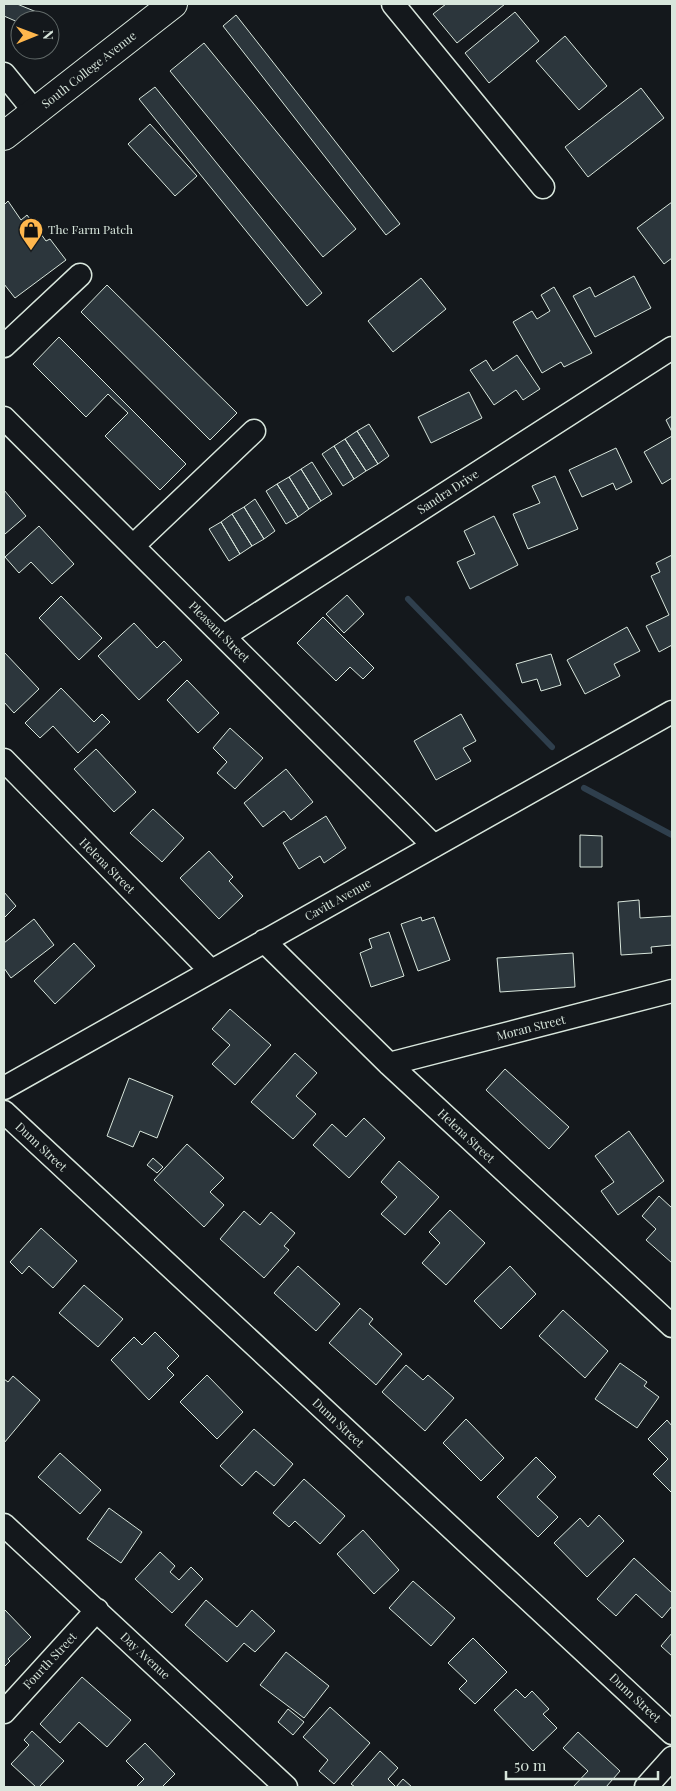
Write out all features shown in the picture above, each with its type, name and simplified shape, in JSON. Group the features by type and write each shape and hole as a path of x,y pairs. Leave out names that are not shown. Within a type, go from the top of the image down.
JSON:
{"main road":[{"name":"South College Avenue","path":"4,136 173,4"}],"street":[{"path":"393,4 543,186"},
{"path":"4,74 35,112"},
{"path":"4,346 80,275"},
{"name":"Sandra Drive","path":"224,636 672,348"},
{"name":"Pleasant Street","path":"4,419 434,846"},
{"path":"133,546 254,431"},
{"name":"Cavitt Avenue","path":"4,1088 672,712"},
{"name":"Helena Street","path":"4,760 211,971"},
{"name":"Helena Street","path":"264,941 389,1064 672,1326"},
{"name":"Moran Street","path":"389,1064 672,991"},
{"name":"Dunn Street","path":"4,1112 672,1733"},
{"name":"Day Avenue","path":"4,1525 286,1787"},
{"name":"Fourth Street","path":"4,1712 97,1610"},
{"path":"646,1787 672,1758"}],"building":[{"path":"4,4 17,4 32,10 10,10 10,19 4,16"},
{"path":"446,4 505,4 457,43 433,14"},
{"path":"515,12 539,41 489,83 465,53"},
{"path":"236,15 400,224 386,235 223,26"},
{"path":"565,36 607,86 579,110 536,61"},
{"path":"204,43 356,229 323,257 170,71"},
{"path":"155,87 322,293 307,306 139,99"},
{"path":"641,88 664,118 588,177 565,147"},
{"path":"150,124 197,176 175,196 128,144"},
{"name":"The Farm Patch","path":"8,201 21,220 27,215 46,241 50,239 66,260 15,298 4,284 4,205"},
{"path":"672,202 672,258 664,264 637,228"},
{"path":"634,276 651,308 595,337 573,296 590,287 595,297"},
{"path":"421,278 446,309 393,352 368,321"},
{"path":"107,285 237,413 210,440 81,312"},
{"path":"554,287 592,353 564,367 561,362 542,373 513,322 532,311 537,319 550,311 541,295"},
{"path":"59,337 186,464 160,490 105,436 128,413 108,394 86,417 33,364"},
{"path":"517,355 540,389 523,400 516,390 494,405 470,370 486,360 493,371"},
{"path":"469,392 482,418 431,443 418,417"},
{"path":"672,416 672,432 666,420"},
{"path":"369,424 389,456 378,464 357,431"},
{"path":"357,431 378,464 366,471 345,439"},
{"path":"672,436 672,478 662,484 644,452"},
{"path":"345,439 366,471 354,479 334,446"},
{"path":"334,446 354,479 343,486 322,454"},
{"path":"616,448 632,482 616,490 613,483 582,497 569,470"},
{"path":"312,462 332,494 321,501 301,469"},
{"path":"301,469 321,501 309,509 289,477"},
{"path":"555,476 578,529 528,549 513,514 540,503 532,486"},
{"path":"289,477 309,509 298,517 277,484"},
{"path":"277,484 298,517 286,524 266,491"},
{"path":"4,490 26,516 5,534 4,533"},
{"path":"255,499 275,531 264,539 244,507"},
{"path":"244,507 264,539 252,546 232,514"},
{"path":"232,514 252,546 240,554 221,522"},
{"path":"494,516 518,565 470,589 457,562 475,554 464,531"},
{"path":"221,522 240,554 229,561 209,529"},
{"path":"39,526 74,564 52,584 31,562 19,573 5,557"},
{"path":"672,555 672,645 659,652 646,626 669,615 651,576 660,572 656,563"},
{"path":"347,595 364,614 344,633 326,614"},
{"path":"61,596 102,638 79,660 39,618"},
{"path":"323,617 374,668 363,679 350,667 336,681 297,643"},
{"path":"134,623 157,648 164,641 182,660 139,700 98,656"},
{"path":"627,627 640,651 614,664 620,676 585,694 567,660"},
{"path":"4,652 39,689 14,713 4,702"},
{"path":"551,654 561,685 541,691 537,679 522,683 516,664"},
{"path":"187,680 219,713 198,733 167,700"},
{"path":"61,688 94,722 102,714 110,722 78,753 53,726 40,738 25,723"},
{"path":"461,714 476,741 463,748 471,761 436,780 414,741"},
{"path":"230,728 263,758 235,789 217,773 227,762 213,748"},
{"path":"96,749 136,792 114,812 74,769"},
{"path":"286,769 313,802 291,820 284,811 263,827 244,803"},
{"path":"153,809 184,838 162,862 130,833"},
{"path":"326,816 346,848 324,863 320,856 299,869 283,843"},
{"path":"580,835 602,836 602,867 580,867"},
{"path":"209,851 233,877 229,881 243,896 219,919 180,878"},
{"path":"4,892 16,906 4,918"},
{"path":"639,900 640,918 672,916 672,945 651,947 652,953 621,955 618,902"},
{"path":"421,917 422,921 434,917 450,960 418,971 401,924"},
{"path":"34,919 54,945 11,978 4,968 4,943"},
{"path":"389,932 404,976 371,987 360,953 372,948 369,939"},
{"path":"74,943 95,966 55,1004 34,981"},
{"path":"573,953 575,987 500,992 497,958"},
{"path":"230,1009 271,1045 235,1085 212,1064 230,1045 212,1029"},
{"path":"295,1053 317,1073 296,1096 316,1114 293,1139 251,1102"},
{"path":"505,1069 569,1127 549,1149 486,1090"},
{"path":"129,1078 173,1096 157,1138 140,1131 133,1147 107,1136"},
{"path":"364,1118 385,1138 349,1178 313,1145 332,1124 346,1137"},
{"path":"629,1131 664,1181 618,1215 601,1191 614,1182 595,1156"},
{"path":"187,1144 224,1178 210,1192 224,1205 204,1227 154,1180"},
{"path":"153,1158 163,1167 157,1173 147,1165"},
{"path":"399,1161 439,1197 405,1235 381,1214 397,1197 381,1182"},
{"path":"659,1196 672,1208 672,1263 646,1240 656,1229 642,1216"},
{"path":"450,1210 485,1243 446,1285 422,1263 440,1243 429,1232"},
{"path":"244,1211 260,1225 271,1212 295,1233 284,1246 289,1250 264,1278 220,1239"},
{"path":"41,1228 77,1261 53,1288 29,1266 22,1274 10,1262"},
{"path":"298,1266 340,1304 316,1331 274,1293"},
{"path":"510,1266 536,1294 501,1329 474,1301"},
{"path":"84,1285 123,1319 98,1347 59,1313"},
{"path":"360,1308 373,1319 369,1324 402,1354 376,1385 329,1343"},
{"path":"563,1310 608,1351 585,1378 539,1336"},
{"path":"155,1332 179,1356 167,1368 174,1375 149,1400 111,1360 134,1337 142,1345"},
{"path":"620,1363 647,1382 644,1386 659,1397 637,1428 595,1399"},
{"path":"406,1365 423,1380 428,1375 454,1398 425,1431 382,1392"},
{"path":"207,1375 243,1412 217,1439 180,1402"},
{"path":"13,1376 40,1400 4,1443 4,1379 8,1382"},
{"path":"466,1419 504,1458 481,1481 443,1443"},
{"path":"667,1420 672,1426 672,1493 653,1474 668,1459 648,1439"},
{"path":"254,1429 293,1464 274,1486 256,1471 242,1486 220,1466"},
{"path":"60,1453 101,1490 80,1514 38,1477"},
{"path":"536,1457 556,1477 537,1497 558,1517 538,1537 497,1497"},
{"path":"304,1479 345,1516 320,1544 295,1521 289,1527 273,1513"},
{"path":"109,1508 142,1532 121,1563 87,1539"},
{"path":"599,1515 624,1541 587,1577 554,1543 580,1518 588,1527"},
{"path":"363,1530 399,1570 374,1594 337,1554"},
{"path":"160,1552 175,1566 170,1572 179,1580 191,1567 203,1579 172,1613 135,1579"},
{"path":"634,1558 672,1593 672,1606 662,1618 636,1594 616,1616 597,1599"},
{"path":"413,1581 455,1618 431,1646 389,1608"},
{"path":"206,1600 237,1627 252,1610 275,1631 255,1652 244,1643 227,1662 185,1625"},
{"path":"4,1609 31,1637 8,1659 10,1661 4,1667"},
{"path":"672,1633 672,1656 661,1646"},
{"path":"473,1638 507,1672 475,1704 459,1689 467,1681 448,1663"},
{"path":"286,1652 329,1686 304,1718 260,1685"},
{"path":"82,1677 131,1720 107,1747 79,1722 60,1743 40,1724"},
{"path":"516,1689 525,1698 532,1691 549,1709 543,1714 557,1728 533,1751 494,1710"},
{"path":"330,1707 370,1743 334,1784 319,1771 328,1760 303,1737"},
{"path":"288,1709 304,1722 293,1735 278,1722"},
{"path":"32,1731 64,1761 39,1787 36,1787 11,1764 29,1745 24,1740"},
{"path":"578,1732 620,1771 606,1787 573,1787 588,1771 563,1748"},
{"path":"145,1743 175,1774 162,1787 138,1787 144,1779 126,1761"},
{"path":"380,1751 398,1768 388,1779 396,1787 355,1787 351,1784"},
{"path":"403,1779 412,1787 396,1787"}],"waterway":[{"path":"408,599 552,747"},
{"path":"584,788 672,835"}],"place":[{"name":"The Farm Patch","path":"31,251"}]}
